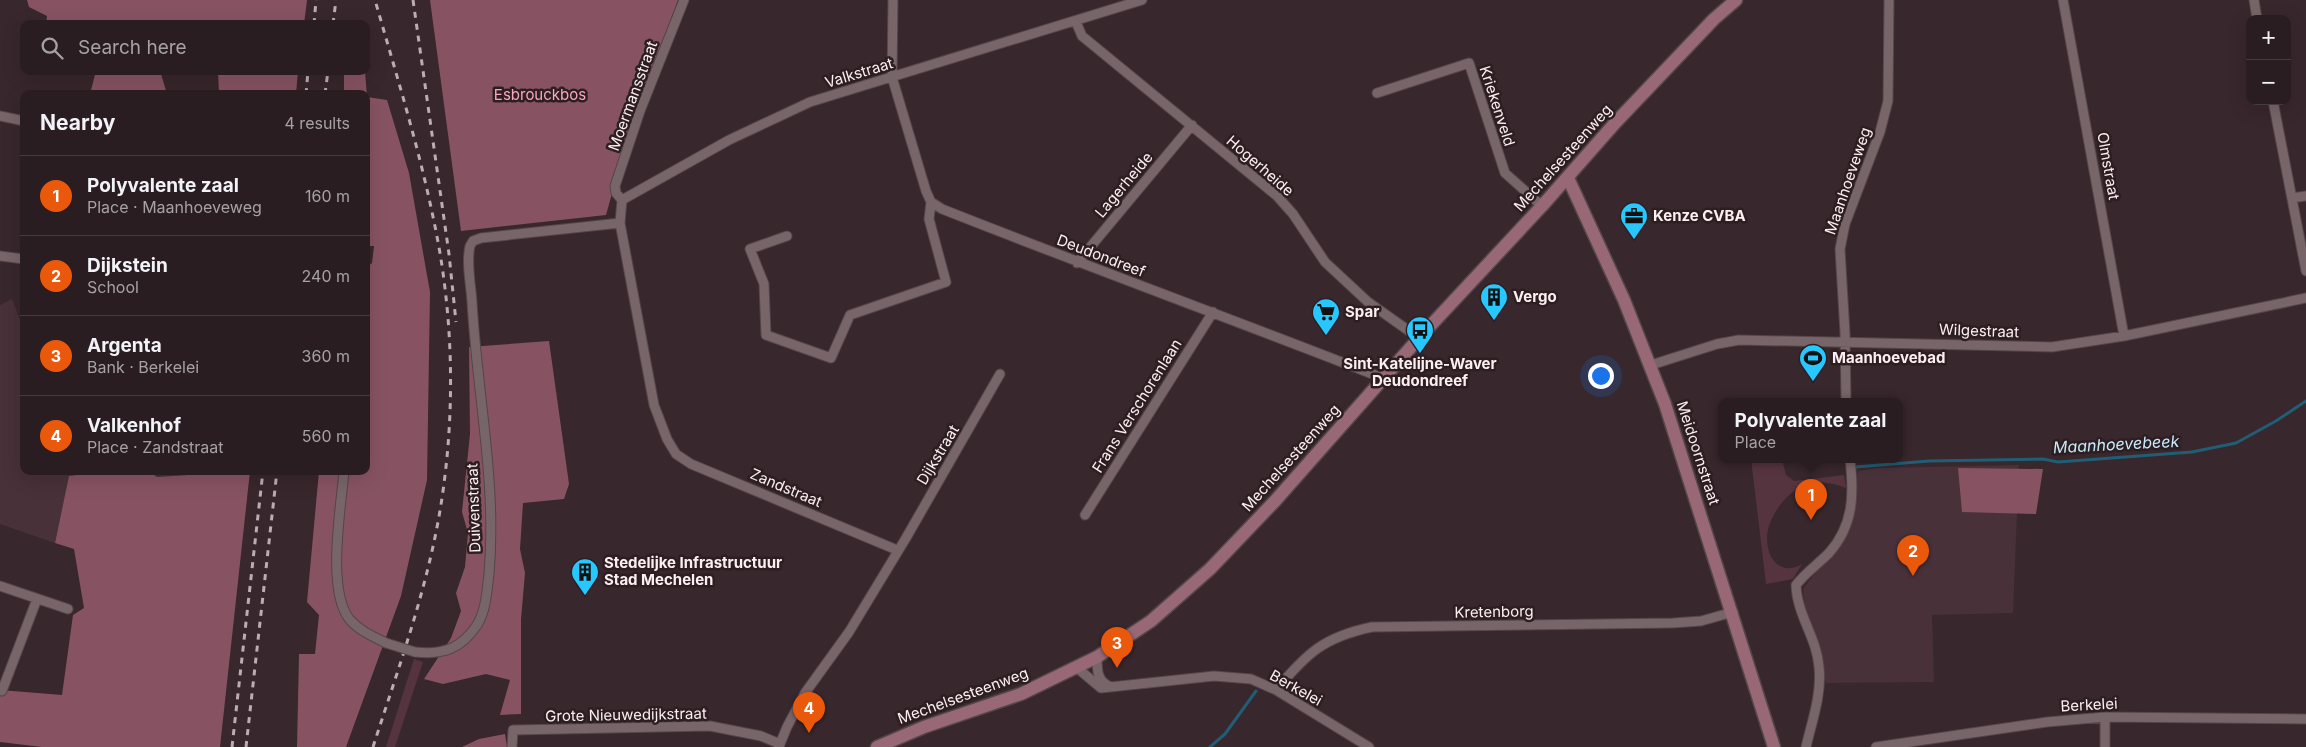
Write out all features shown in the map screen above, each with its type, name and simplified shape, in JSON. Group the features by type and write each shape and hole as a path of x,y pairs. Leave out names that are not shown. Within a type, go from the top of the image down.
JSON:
{"main road":[{"name":"Mechelsesteenweg","path":"877,747 924,727 1021,694 1096,657 1151,621 1210,569 1275,501 1419,338 1568,178 1616,122 1714,19 1736,0"},
{"name":"Meidoornstraat","path":"1568,178 1624,300 1651,365 1774,747"}],"street":[{"name":"Moermansstraat","path":"622,200 616,193 616,186 640,111 684,0"},
{"path":"787,236 750,248 764,284 766,335 831,358 850,315 946,282 929,219 932,202 926,191 892,78 893,0"},
{"name":"Valkstraat","path":"622,200 728,140 810,102 1076,22 1142,0"},
{"name":"Maanhoeveweg","path":"1846,398 1840,249 1845,224 1880,132 1888,101 1889,0"},
{"name":"Olmstraat","path":"2063,0 2124,336"},
{"path":"2254,0 2256,15"},
{"name":"Hogerheide","path":"1076,22 1082,36 1277,196 1294,214 1325,262 1368,302 1419,338"},
{"name":"Kriekenveld","path":"1376,93 1469,63 1505,173 1542,206"},
{"path":"2274,105 2306,271"},
{"path":"0,116 20,120"},
{"name":"Lagerheide","path":"1077,262 1192,125"},
{"path":"2292,198 2306,196"},
{"path":"620,224 622,200"},
{"name":"Deudondreef","path":"932,202 942,209 1077,262 1213,312 1384,379"},
{"name":"Zandstraat","path":"620,224 654,405 667,439 676,454 690,464 897,550"},
{"name":"Duivenstraat","path":"344,475 338,547 340,600 351,621 362,630 386,643 415,652 438,653 456,646 478,624 487,595 490,557 490,494 473,330 470,246 473,241 481,238 620,224"},
{"path":"0,256 20,258"},
{"name":"Wilgestraat","path":"1651,365 1716,344 1739,340 2052,347 2124,336 2306,298"},
{"name":"Frans Verschorenlaan","path":"1085,514 1213,312"},
{"name":"Dijkstraat","path":"897,550 1000,374"},
{"path":"1806,747 1820,691 1820,666 1796,600 1796,585 1829,553 1844,534 1851,514 1853,483 1850,463"},
{"path":"780,746 787,727 805,693 849,632 897,550"},
{"path":"0,586 68,609"},
{"path":"2,691 37,599"},
{"name":"Kretenborg","path":"1276,690 1300,662 1326,642 1345,633 1372,628 1673,623 1702,621 1732,612"},
{"path":"1096,657 1099,678 1105,685 1112,688"},
{"name":"Berkelei","path":"1076,668 1101,688 1214,676 1250,679 1276,690 1369,747"},
{"path":"2105,717 2105,747"},
{"name":"Berkelei","path":"1876,747 2038,723 2105,717 2306,719"},
{"name":"Grote Nieuwedijkstraat","path":"512,747 513,730 710,726 760,736 780,746"}],"shaded area":[{"path":"12,299 20,320 20,475 83,475 69,477 55,543 0,524 0,305"},
{"path":"1751,463 1783,463 1786,475 1794,481 1844,475 1846,488 1826,483 1805,485 1791,494 1778,507 1768,532 1767,540 1770,554 1773,560 1782,567 1795,567 1802,564 1793,579 1766,584"},
{"path":"2019,465 2013,613 1932,615 1934,682 1826,683 1805,612 1803,589 1847,531 1858,471 1877,468"},
{"path":"154,475 188,475 157,477"},
{"path":"414,659 423,662 395,747 386,747"}],"green space":[{"path":"27,0 307,0 304,20 46,20 47,16 29,7"},
{"name":"Esbrouckbos","path":"430,0 678,0 632,122 606,215 461,231"},
{"path":"95,75 161,75 166,90 91,90"},
{"path":"218,75 298,75 296,90 219,90"},
{"path":"344,75 365,75 366,90 344,90"},
{"path":"370,97 387,100 409,173 430,292 427,480 401,596 346,747 297,747 299,654 315,654 319,615 307,602 319,475 370,475 370,265 372,263 374,246 370,246"},
{"path":"549,341 569,484 564,499 523,503 520,549 525,573 521,619 521,714 500,715 510,680 486,674 443,684 424,679 451,638 461,611 456,593 465,567 468,533 462,512 470,434 469,347"},
{"path":"1958,468 2043,469 2036,514 1962,512"},
{"path":"250,475 220,747 42,747 0,742 0,690 62,695 73,615 84,608 74,549 55,543 69,476"},
{"path":"505,734 507,747 462,747 479,739"}],"waterway":[{"name":"Maanhoevebeek","path":"1855,467 1929,461 2043,459 2058,462 2192,452 2236,443 2276,421 2306,401"},
{"name":"Maanhoevebeek","path":"1210,747 1225,734 1256,691"}],"railway":[{"path":"314,20 316,0"},
{"path":"334,20 336,0"},
{"path":"373,747 414,620 431,556 438,524 447,461 450,402 448,312 440,253 427,189 411,126 375,0"},
{"path":"413,0 449,254 456,322"},
{"path":"306,90 308,75"},
{"path":"326,90 327,75"},
{"path":"232,747 263,475"},
{"path":"246,747 277,475"}],"place":[{"name":"Kenze CVBA","path":"1634,240"},
{"name":"Vergo","path":"1494,321"},
{"name":"Spar","path":"1326,336"},
{"name":"Sint-Katelijne-Waver Deudondreef","path":"1420,354"},
{"name":"Maanhoevebad","path":"1813,382"},
{"name":"Polyvalente zaal","path":"1811,520"},
{"name":"Dijkstein","path":"1913,576"},
{"name":"Stedelijke Infrastructuur Stad Mechelen","path":"585,596"},
{"name":"Argenta","path":"1117,668"},
{"name":"Valkenhof","path":"809,733"}]}
